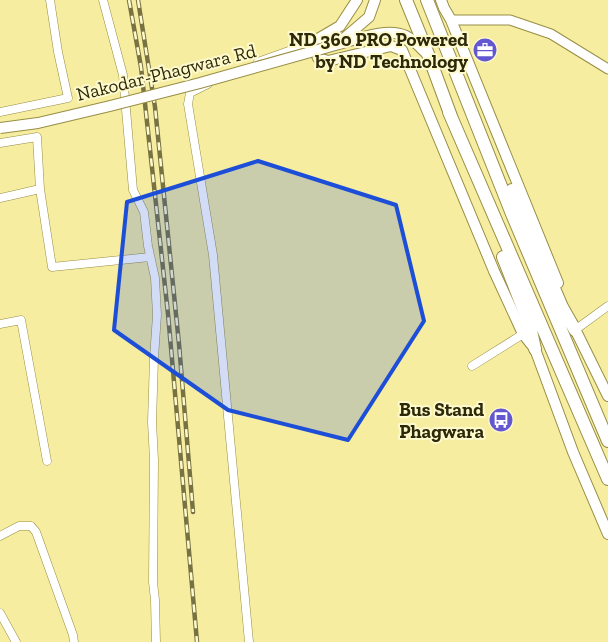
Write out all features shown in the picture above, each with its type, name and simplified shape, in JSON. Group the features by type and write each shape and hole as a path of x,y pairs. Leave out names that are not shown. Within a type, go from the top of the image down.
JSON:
{"highway":[{"path":"406,0 428,54 464,160 530,326 535,349"},
{"path":"427,0 470,110 608,441"},
{"path":"470,110 503,170 562,307 575,330"},
{"path":"449,112 608,479"}],"main road":[{"path":"357,0 340,26 311,42 318,58 328,61 391,46 402,50 494,272 523,334 535,349 573,452 608,534"},
{"path":"339,44 370,17 375,0"},
{"path":"441,0 451,20 562,293 575,330 608,396"},
{"name":"Nakodar-Phagwara Rd","path":"0,128 38,123 110,106 386,32 395,32 407,36 428,54"}],"street":[{"path":"0,112 68,98 58,52 50,0"},
{"path":"103,0 123,75 133,190 144,212 155,278 157,315 152,422 154,460 153,582 156,642"},
{"path":"451,20 510,20 551,34 608,69"},
{"path":"249,642 212,256 188,104 190,93 224,75 311,42"},
{"path":"0,143 37,137 40,189 52,267 150,257"},
{"path":"0,198 40,189"},
{"path":"575,330 608,306"},
{"path":"0,324 21,320 47,461"},
{"path":"472,366 523,334"},
{"path":"0,536 19,526 31,526 36,532 74,642"},
{"path":"0,613 16,642"}],"highlighted area":[{"path":"258,161 396,205 424,321 348,440 228,410 114,330 127,202"}],"railway":[{"path":"129,0 141,67 168,314 197,642"},
{"path":"138,0 155,107 179,344 193,512"}],"place":[{"name":"ND 360 PRO Powered by ND Technology","path":"485,50"},
{"name":"Bus Stand Phagwara","path":"501,420"}]}
